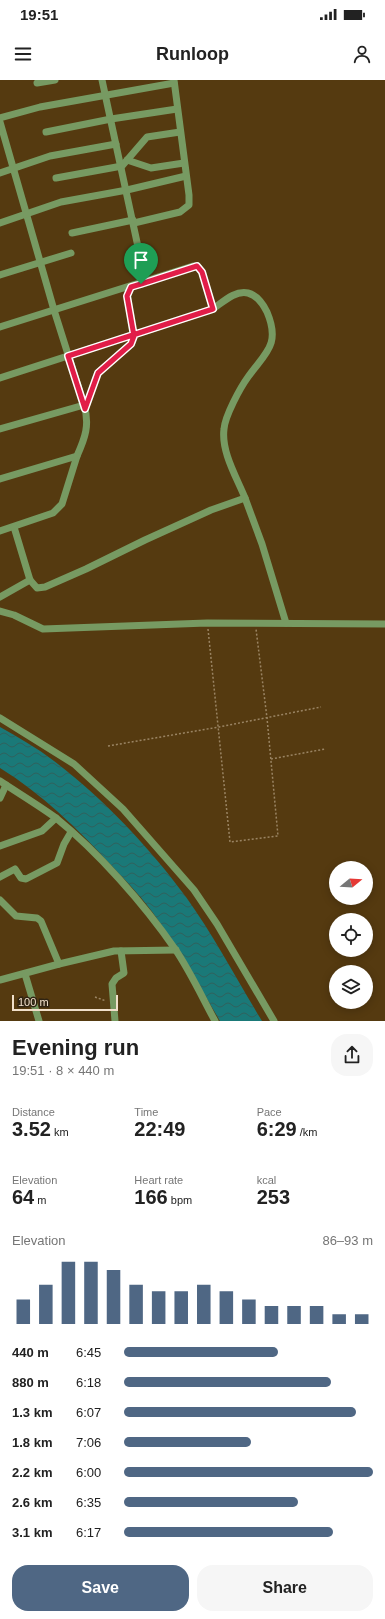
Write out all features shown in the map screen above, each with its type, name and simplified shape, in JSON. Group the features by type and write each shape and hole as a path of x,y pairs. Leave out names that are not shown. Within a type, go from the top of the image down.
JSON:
{"street":[{"path":"37,83 55,80"},
{"path":"102,80 122,166 140,256 141,284"},
{"path":"0,118 40,107 174,82 189,195 189,205 184,210 133,222 72,233"},
{"path":"46,132 111,119 177,109"},
{"path":"0,122 28,214 54,310 88,420 87,432 77,456 62,504 53,514 0,531"},
{"path":"56,178 122,166 147,137 180,132"},
{"path":"0,173 50,156 116,144"},
{"path":"127,160 151,168 184,163"},
{"path":"0,223 61,202 127,190 186,176"},
{"path":"0,275 71,253"},
{"path":"0,327 197,266 202,272 213,309"},
{"path":"0,378 134,336 213,309 231,296 243,292 250,294 265,307 272,333 269,352 248,378 225,422 224,441 262,544 286,623"},
{"path":"0,429 85,407"},
{"path":"0,479 77,456"},
{"path":"14,527 30,580 36,588 45,586 86,569 211,510 245,498"},
{"path":"0,597 30,580"},
{"path":"0,611 14,615 44,629 207,623 385,624"},
{"path":"0,718 74,764 128,815 194,890 214,918 274,1021"},
{"path":"0,798 3,783 56,818 90,849 144,908 176,950 215,1021"},
{"path":"0,846 42,831 56,818"},
{"path":"0,877 15,869 21,878 26,879 52,867 60,860 62,848 71,832"},
{"path":"0,900 16,916 37,918 41,921 59,964"},
{"path":"0,980 108,952 176,950"},
{"path":"116,1021 112,984 116,978 124,973 125,970 121,951"},
{"path":"24,974 39,1021"}],"path":[{"path":"85,407 98,373 131,344 134,336 127,296 131,287"},
{"path":"207,623 230,842 278,836 256,623"},
{"path":"108,746 219,727 321,707"},
{"path":"271,759 325,749"},
{"path":"96,997 114,1003"}],"water":[{"path":"0,727 41,752 72,775 107,807 141,842 186,897 216,943 262,1021 220,1021 153,912 135,891 85,837 45,800 0,768"}],"route":[{"path":"141,284 131,287 127,296 134,336 131,344 98,373 85,409 68,356 134,336 213,309 202,272 197,266 193,266 141,284"}]}
